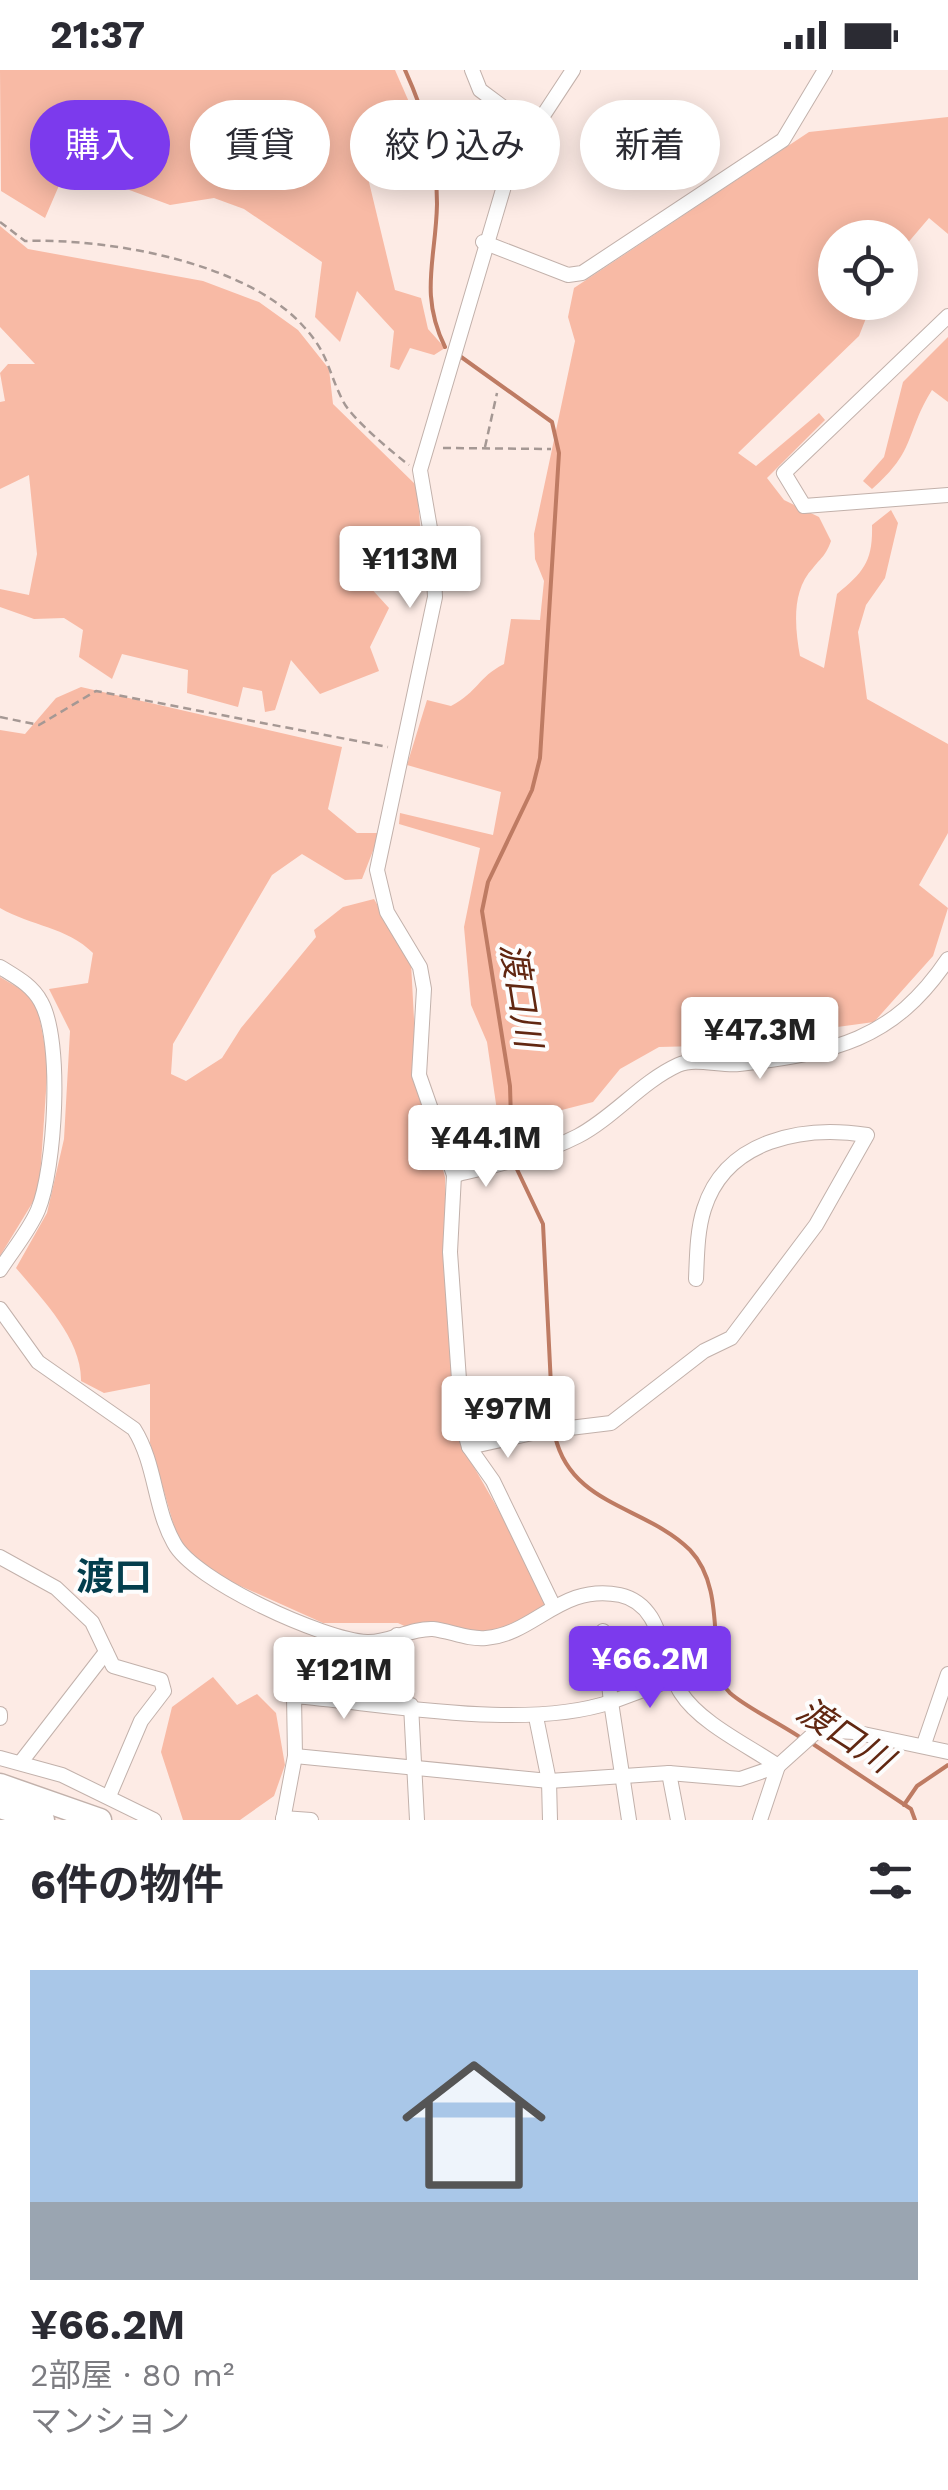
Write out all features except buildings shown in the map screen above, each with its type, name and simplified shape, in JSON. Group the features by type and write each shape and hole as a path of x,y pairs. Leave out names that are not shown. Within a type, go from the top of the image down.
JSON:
{"main road":[{"path":"0,1785 100,1820"},
{"path":"0,1807 31,1818"}],"street":[{"path":"472,70 480,90 493,100"},
{"path":"551,100 572,70"},
{"path":"483,242 568,275 582,274 783,140 824,70"},
{"path":"501,190 483,242 420,470 435,596 378,870 380,892 420,968 424,989 419,1075 454,1175 450,1252 462,1422 469,1447 493,1480 552,1605"},
{"path":"948,316 784,473 804,506 948,495"},
{"path":"454,1175 533,1155 580,1135 684,1062 735,1064 817,1050 881,1028 924,994 948,959"},
{"path":"0,967 25,982 40,1000 50,1021 52,1044 50,1153 38,1210 0,1270"},
{"path":"469,1447 537,1432 611,1423 704,1351 731,1338 816,1225 868,1135 817,1130 784,1136 732,1163 704,1209 696,1279"},
{"path":"0,1309 38,1362 134,1429 143,1444 173,1542 188,1563 251,1598 347,1640 372,1642 433,1630 486,1638 552,1605 588,1593 621,1595 640,1603 653,1617 673,1680 683,1698 778,1766"},
{"path":"0,1557 68,1600 92,1622 114,1666 161,1680 164,1691 141,1721 109,1796"},
{"path":"603,1631 629,1820"},
{"path":"397,1635 418,1767 418,1820"},
{"path":"21,1762 106,1652"},
{"path":"924,1744 948,1674"},
{"path":"311,1820 284,1819 295,1756 294,1696 536,1718 582,1712 673,1680"},
{"path":"536,1718 549,1782 550,1820"},
{"path":"760,1820 778,1766 818,1730 854,1732 948,1752"},
{"path":"295,1756 549,1782 669,1773 740,1780 778,1766"},
{"path":"0,1758 21,1762 109,1796 154,1820"},
{"path":"669,1773 678,1820"}],"path":[{"path":"0,222 25,241 70,240 182,262 270,297 304,326 331,362 344,404 405,462 420,470"},
{"path":"484,448 497,393"},
{"path":"426,448 551,449"},
{"path":"0,717 39,725 96,691 402,750"}],"shaded area":[{"path":"0,70 395,70 408,100 350,100 350,190 371,190 395,290 421,298 428,329 445,348 434,355 410,348 399,370 390,367 394,331 357,291 340,342 315,317 322,262 244,209 214,198 170,205 129,190 170,190 170,100 30,100 30,190 57,190 45,218 1,191"},
{"path":"948,117 948,234 929,218 918,231 918,220 818,220 818,320 865,320 859,336 738,453 756,466 819,413 825,420 767,478 784,500 819,517 831,541 806,577 796,610 800,656 824,668 837,594 865,565 872,525 891,510 898,523 885,578 866,605 858,632 867,699 948,744 948,833 919,885 948,908 933,956 874,1022 699,1046 659,1047 620,1069 593,1102 554,1112 532,1141 502,1145 487,1042 471,1005 464,927 480,848 399,824 400,813 493,835 501,792 407,765 427,700 451,706 460,700 504,664 511,619 540,620 544,581 535,559 534,534 575,341 568,317 574,288 809,132"},
{"path":"0,226 28,249 203,281 259,302 298,330 329,369 333,404 417,486 424,577 377,552 368,585 389,608 370,647 379,671 320,694 291,660 275,710 265,712 262,691 243,687 238,707 187,693 188,670 122,654 112,679 79,657 83,630 64,618 34,619 0,607 0,589 29,595 37,554 29,475 0,489 0,402 5,401 0,373 8,364 35,364 0,327"},
{"path":"948,337 948,402 932,390 904,452 872,489 863,481 884,457 903,382"},
{"path":"81,687 342,747 328,809 357,833 380,833 362,879 345,880 302,854 272,875 173,1044 171,1074 186,1081 222,1058 241,1028 316,937 314,930 343,907 374,899 411,963 417,1075 445,1177 447,1264 463,1448 553,1605 488,1637 413,1630 398,1623 323,1623 218,1576 192,1560 178,1540 150,1443 150,1384 104,1393 81,1381 80,1365 68,1335 16,1268 47,1213 64,1139 70,1031 49,989 88,983 93,953 60,932 0,908 0,730 25,734 56,698"},
{"path":"0,977 27,993 38,1010 48,1062 39,1192 0,1256"},
{"path":"213,1677 237,1705 257,1694 276,1713 285,1765 274,1796 240,1820 183,1820 161,1752 172,1707"}],"waterway":[{"name":"渡口川","path":"405,70 424,119 435,169 437,204 431,293 445,347"},
{"name":"渡口川","path":"457,354 552,422 559,453 540,758 532,790 488,882 482,911 510,1086 512,1154"},
{"name":"渡口川","path":"514,1163 543,1224 553,1426"},
{"name":"渡口川","path":"555,1436 564,1459 593,1491 653,1523 690,1550 709,1587 722,1682 737,1699 801,1738"},
{"name":"渡口川","path":"810,1742 911,1809 915,1820"},
{"path":"904,1805 917,1786 948,1765"}],"district":[{"name":"渡口","path":"114,1577"}]}
